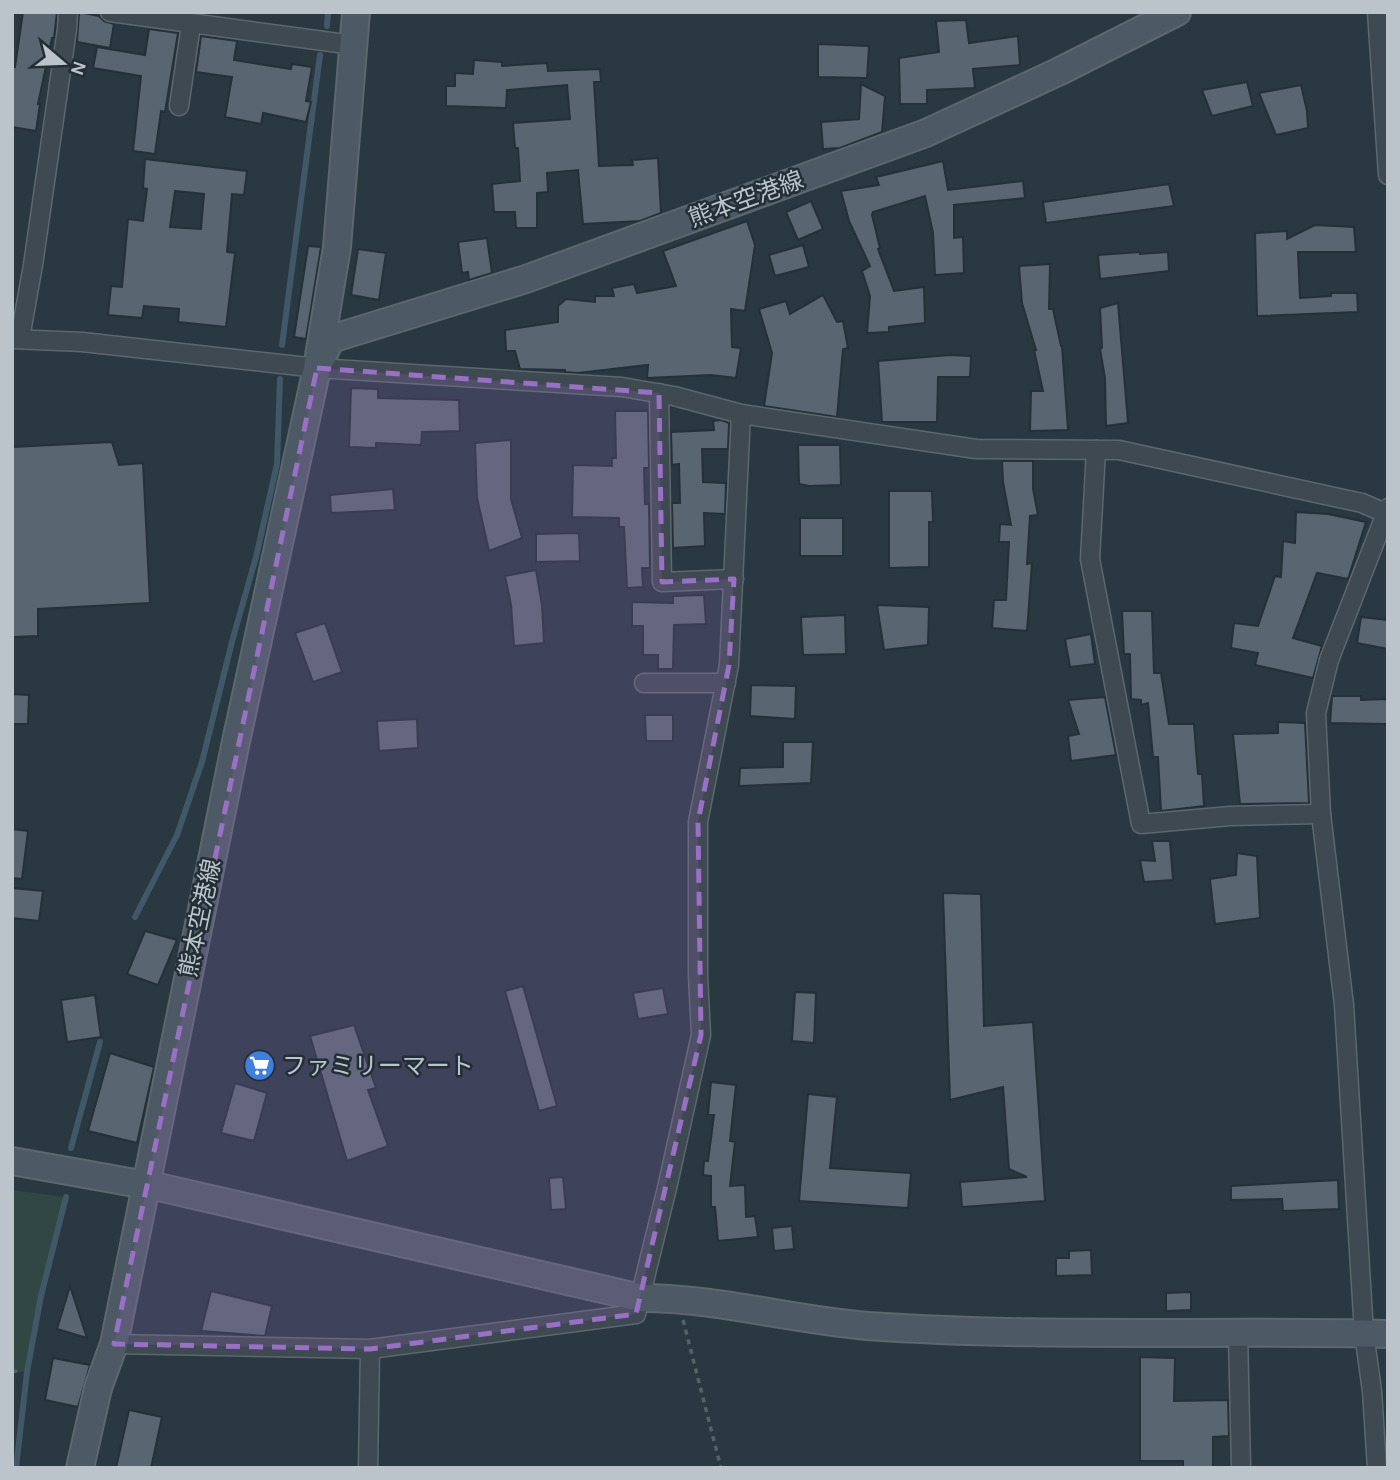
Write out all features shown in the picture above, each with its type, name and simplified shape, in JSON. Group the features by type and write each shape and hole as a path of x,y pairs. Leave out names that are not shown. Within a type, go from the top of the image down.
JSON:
{"main road":[{"name":"熊本空港線","path":"80,1468 98,1388 114,1344 150,1186 235,746 317,368 337,247 356,12"},
{"name":"熊本空港線","path":"317,368 331,339 526,279 926,133 1058,72 1177,12"},
{"path":"12,1161 150,1186 641,1298 677,1298 866,1326 1074,1334 1376,1333"}],"street":[{"path":"68,12 44,186 16,338 82,342 317,368 622,387 659,393 741,414 976,449 1119,450 1362,503 1386,511 1329,660 1316,713 1321,814 1344,1005 1376,1333 1371,1391 1377,1468"},
{"path":"110,12 168,17 191,24 353,45"},
{"path":"1377,12 1388,175"},
{"path":"179,106 191,24"},
{"path":"659,393 662,582 734,579"},
{"path":"114,1344 370,1349 636,1314 701,1035 698,975 698,822 729,665 741,414"},
{"path":"1096,450 1090,559 1140,824 1230,816 1321,814"},
{"path":"644,683 726,683"},
{"path":"1238,1333 1241,1468"},
{"path":"368,1468 370,1349"}],"path":[{"path":"677,1298 721,1468"},
{"path":"12,1371 21,1372"}],"highlighted area":[{"path":"317,368 659,393 662,582 734,579 729,665 698,822 701,1035 636,1314 370,1349 114,1344"}],"green space":[{"path":"12,1190 66,1197 27,1372 12,1372"}],"building":[{"path":"23,12 57,12 54,38 38,104 36,131 12,127 12,67 15,67"},
{"path":"79,12 99,16 114,24 110,48 77,42"},
{"path":"966,20 969,43 1018,36 1020,65 973,69 975,88 927,90 927,104 900,104 899,58 939,52 936,21"},
{"path":"149,29 178,33 165,112 161,111 155,154 133,151 141,76 93,68 97,47 145,55"},
{"path":"201,36 237,41 234,60 291,69 292,64 312,67 306,101 311,102 306,122 263,113 261,124 225,117 232,77 196,72"},
{"path":"818,44 869,46 867,78 818,77"},
{"path":"474,60 502,62 502,66 547,63 548,71 600,69 601,82 594,82 599,166 633,165 632,160 658,158 661,213 640,221 583,224 578,170 547,173 548,192 537,193 537,228 516,228 515,212 494,212 492,184 520,181 513,123 570,119 567,85 507,90 506,108 446,106 446,86 455,86 455,73 473,74"},
{"path":"1247,82 1253,106 1212,116 1202,90"},
{"path":"861,84 885,96 882,132 840,148 823,149 821,122 859,119"},
{"path":"1301,85 1308,128 1276,135 1259,93"},
{"path":"145,159 247,171 244,195 232,194 227,252 235,253 226,327 178,322 179,309 144,306 142,318 108,315 111,286 122,287 128,219 143,221 147,189 143,188","holes":["175,191 204,194 201,229 170,227"]},
{"path":"943,161 948,190 1023,181 1025,198 954,205 954,238 963,237 964,273 935,275 933,233 925,196 873,212 880,248 878,249 894,291 924,287 925,323 889,327 889,332 867,333 870,296 862,271 870,266 849,221 841,191 879,185 876,177"},
{"path":"1169,184 1174,206 1046,223 1043,202"},
{"path":"811,201 823,229 798,240 786,212"},
{"path":"747,221 755,245 745,311 731,309 732,347 741,348 736,378 711,375 647,378 648,365 578,373 520,369 515,351 506,351 505,330 558,322 558,306 566,299 595,302 595,296 614,296 612,288 634,284 637,293 676,286 663,251"},
{"path":"1315,225 1354,227 1356,252 1298,252 1300,298 1331,296 1331,293 1357,293 1358,312 1257,316 1255,233 1287,231 1287,239"},
{"path":"487,238 492,273 469,280 468,272 462,273 458,242"},
{"path":"803,245 809,267 775,276 769,255"},
{"path":"308,246 321,247 306,339 294,337"},
{"path":"358,249 386,253 379,300 351,295"},
{"path":"1168,252 1169,271 1100,279 1098,255"},
{"path":"1050,264 1049,309 1053,309 1062,346 1068,430 1030,431 1031,391 1043,391 1036,350 1022,303 1019,266"},
{"path":"823,295 837,322 843,321 848,348 843,349 837,417 764,406 772,353 759,309 786,301 790,314"},
{"path":"1118,303 1128,423 1106,426 1100,308"},
{"path":"950,355 971,356 970,377 938,377 937,422 882,422 878,361"},
{"path":"351,388 378,389 378,398 459,400 460,431 422,432 421,445 376,443 376,448 349,447"},
{"path":"615,411 648,411 649,468 644,468 645,504 649,504 650,568 642,568 643,587 627,588 624,527 619,527 619,518 572,517 573,465 612,466 612,458 616,458"},
{"path":"713,421 729,423 728,449 702,449 703,482 726,483 725,514 704,513 705,546 673,548 672,503 680,503 679,464 672,465 671,432 714,430"},
{"path":"511,440 511,499 522,538 489,551 477,498 475,443"},
{"path":"112,442 119,465 143,463 150,603 38,609 38,636 13,637 12,447"},
{"path":"798,445 840,445 841,485 799,484"},
{"path":"1002,461 1033,461 1033,489 1038,515 1030,516 1027,564 1032,563 1027,631 992,628 994,600 1006,600 1009,542 999,542 1000,524 1011,525"},
{"path":"393,489 395,510 331,513 330,495"},
{"path":"889,491 932,491 933,522 929,522 929,567 889,568"},
{"path":"1296,512 1328,514 1366,522 1348,579 1317,573 1293,638 1322,646 1313,678 1255,665 1258,653 1231,648 1234,623 1258,626 1275,576 1281,577 1283,541 1295,543"},
{"path":"800,518 843,518 843,556 800,556"},
{"path":"579,533 580,561 536,562 536,534"},
{"path":"536,570 542,605 544,643 514,646 511,605 505,576"},
{"path":"704,595 706,624 674,625 673,669 658,669 658,655 643,655 643,626 632,626 632,602 673,603 673,596"},
{"path":"877,605 929,607 928,645 884,650"},
{"path":"1122,611 1152,611 1154,673 1161,673 1169,724 1194,724 1204,806 1161,811 1158,757 1153,757 1148,703 1141,705 1141,700 1131,699 1130,654 1124,654"},
{"path":"845,615 846,654 803,655 801,617"},
{"path":"1361,617 1388,620 1388,649 1357,643"},
{"path":"325,623 342,672 313,682 295,633"},
{"path":"1091,634 1095,664 1070,667 1065,639"},
{"path":"751,685 796,686 795,719 750,716"},
{"path":"12,694 29,695 28,724 12,724"},
{"path":"1332,696 1361,696 1361,700 1388,699 1388,724 1330,723"},
{"path":"1105,697 1116,755 1071,761 1068,736 1079,734 1068,700"},
{"path":"645,715 673,715 673,741 646,741"},
{"path":"417,719 418,748 379,751 377,721"},
{"path":"1278,722 1305,723 1309,803 1240,804 1233,734 1278,733"},
{"path":"783,742 813,742 811,783 739,786 740,768 783,767"},
{"path":"12,829 28,831 22,879 12,878"},
{"path":"1152,841 1170,841 1173,880 1144,882 1140,860 1155,861"},
{"path":"1237,853 1257,856 1260,918 1215,924 1210,879 1236,875"},
{"path":"12,888 43,891 39,921 12,918"},
{"path":"943,893 981,894 984,1026 1033,1022 1045,1201 962,1207 960,1182 1027,1177 1009,1169 1003,1087 950,1100"},
{"path":"145,931 177,940 158,985 127,974"},
{"path":"523,986 557,1106 539,1111 505,991"},
{"path":"663,988 668,1014 638,1019 633,993"},
{"path":"795,992 816,993 814,1043 792,1041"},
{"path":"95,995 101,1037 67,1042 61,1000"},
{"path":"354,1025 376,1088 368,1090 388,1146 347,1161 310,1036"},
{"path":"110,1053 154,1067 137,1143 88,1131"},
{"path":"711,1082 736,1085 730,1141 735,1142 730,1186 745,1185 746,1217 755,1216 758,1237 718,1241 715,1207 711,1207 711,1176 703,1175 704,1161 708,1161 714,1115 708,1115"},
{"path":"235,1083 267,1093 254,1141 221,1133"},
{"path":"808,1094 837,1097 830,1168 911,1173 908,1208 799,1201"},
{"path":"563,1177 566,1209 551,1210 549,1178"},
{"path":"1338,1180 1339,1209 1283,1211 1282,1199 1231,1200 1231,1186"},
{"path":"792,1226 794,1249 774,1251 772,1228"},
{"path":"1091,1250 1092,1275 1056,1276 1056,1258 1069,1258 1069,1251"},
{"path":"70,1286 87,1338 57,1329"},
{"path":"211,1291 272,1306 265,1336 201,1331"},
{"path":"1191,1292 1191,1310 1166,1311 1166,1293"},
{"path":"1140,1357 1175,1358 1174,1401 1228,1400 1229,1436 1213,1437 1213,1468 1183,1468 1183,1461 1140,1461"},
{"path":"53,1358 90,1365 78,1407 45,1400"},
{"path":"129,1410 162,1417 151,1468 116,1468"}],"waterway":[{"path":"327,26 328,12"},
{"path":"282,345 320,55"},
{"path":"135,917 177,835 202,762 256,557 277,464 280,379"},
{"path":"71,1148 100,1042"},
{"path":"16,1468 27,1372 41,1296 66,1197"}],"place":[{"name":"ファミリーマート","path":"259,1066"}]}
